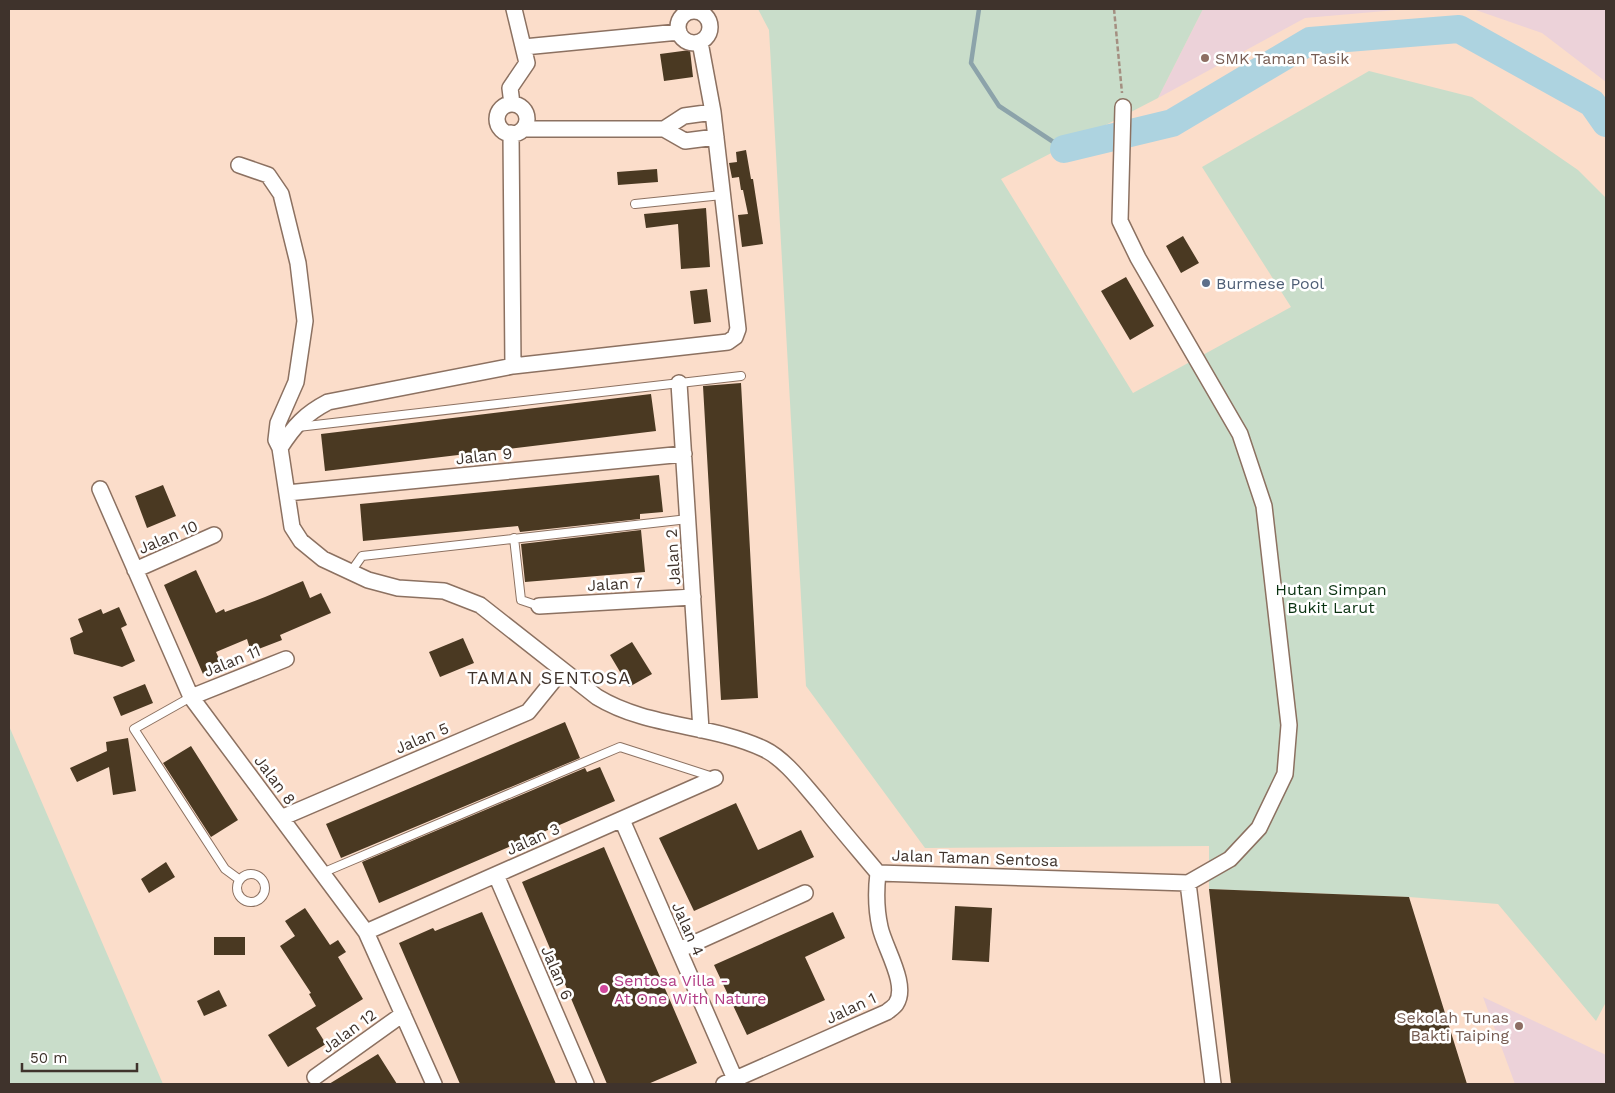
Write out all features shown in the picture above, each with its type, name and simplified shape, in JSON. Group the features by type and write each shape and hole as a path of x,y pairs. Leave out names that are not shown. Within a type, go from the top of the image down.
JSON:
{"street":[{"path":"512,104 510,88 527,63 514,9"},
{"path":"703,11 710,22 710,32 700,42 685,40 679,32 679,22 684,14 703,11"},
{"path":"524,48 679,32"},
{"path":"280,448 294,427 313,410 328,402 513,366 728,342 735,337 738,329 716,137 700,42"},
{"path":"513,366 517,131 526,120 525,111 517,105 512,104 503,107 498,116 499,125 502,129 517,131 664,129 685,141 716,137"},
{"path":"1123,107 1120,220 1138,258 1240,434 1264,506 1288,725 1285,774 1259,828 1230,859 1188,883 1213,1084"},
{"path":"664,129 684,116 713,112"},
{"name":"Jalan Taman Sentosa","path":"240,165 268,175 281,194 298,263 306,322 296,382 278,423 276,440 280,448 292,527 301,541 323,559 368,580 398,588 444,591 480,605 597,697 612,706 633,715 748,742 766,750 780,759 803,784 878,873 1188,883"},
{"name":"Jalan 2","path":"679,383 701,730"},
{"name":"Jalan 9","path":"287,493 684,454"},
{"name":"Jalan 8","path":"100,489 191,697 366,932 434,1084"},
{"name":"Jalan 10","path":"135,570 214,536"},
{"name":"Jalan 7","path":"539,606 693,597"},
{"name":"Jalan 11","path":"191,697 286,659"},
{"name":"Jalan 5","path":"281,818 528,712 562,670"},
{"name":"Jalan 3","path":"366,932 715,778"},
{"name":"Jalan 4","path":"622,820 678,950 729,1082"},
{"name":"Jalan 1","path":"729,1082 887,1012 896,1005 899,994 897,972 880,927 876,892 878,873"},
{"name":"Jalan 6","path":"496,875 586,1084"},
{"path":"678,950 805,893"},
{"name":"Jalan 12","path":"315,1076 403,1014"}],"lane":[{"path":"635,204 722,195"},
{"path":"294,427 741,376"},
{"path":"350,573 362,556 688,519"},
{"path":"514,538 521,600 539,606"},
{"path":"191,697 134,729 225,869 240,880"},
{"path":"322,873 620,748 715,778"}],"path":[{"path":"1114,9 1123,107"}],"shaded area":[{"name":"SMK Taman Tasik","path":"1203,9 1408,9 1305,18 1158,98"},
{"path":"1473,9 1606,9 1606,82 1542,33"},
{"name":"Sekolah Tunas Bakti Taiping","path":"1483,997 1606,1055 1606,1084 1515,1084"}],"green space":[{"name":"Hutan Simpan Bukit Larut","path":"758,9 1203,9 1158,98 1001,179 1133,393 1291,307 1202,167 1369,71 1472,97 1578,170 1606,198 1606,1002 1596,1021 1498,904 1409,897 1209,889 1209,846 925,848 806,686 769,30"},
{"path":"9,726 163,1084 9,1084"}],"building":[{"path":"690,50 693,77 664,81 660,54"},
{"path":"746,150 751,179 753,179 763,244 742,247 738,215 748,214 739,177 732,178 729,163 737,162 736,152"},
{"path":"657,169 658,182 618,185 617,172"},
{"path":"706,208 710,267 681,269 678,224 646,228 644,214"},
{"path":"1183,236 1199,263 1181,273 1166,246"},
{"path":"1126,277 1154,326 1130,340 1101,291"},
{"path":"707,289 711,322 694,324 690,291"},
{"path":"741,383 758,698 721,700 703,386"},
{"path":"651,394 656,431 325,471 321,434"},
{"path":"659,475 663,512 640,514 640,519 520,532 518,526 363,541 360,504"},
{"path":"163,485 176,516 147,528 135,496"},
{"path":"641,530 645,572 525,582 521,544"},
{"path":"196,570 216,613 224,609 225,612 303,581 310,598 321,593 331,613 280,635 282,640 251,652 247,639 216,652 222,665 203,674 164,585"},
{"path":"119,607 127,625 121,628 135,661 122,667 74,654 70,638 83,632 78,619 101,609 103,614"},
{"path":"463,638 474,663 440,677 429,652"},
{"path":"632,642 652,674 629,687 610,655"},
{"path":"145,684 153,703 121,716 113,697"},
{"path":"565,722 580,758 341,858 326,824"},
{"path":"128,738 136,791 113,795 109,767 77,782 70,768 107,751 106,742"},
{"path":"191,746 238,820 211,837 163,763"},
{"path":"600,767 615,801 379,903 362,862 585,768 587,772"},
{"path":"736,803 758,850 801,830 814,857 694,911 659,838"},
{"path":"604,847 697,1063 648,1084 607,1084 522,882"},
{"path":"166,862 175,877 149,893 141,879"},
{"path":"1209,889 1409,897 1467,1084 1231,1084"},
{"path":"955,906 992,908 989,962 952,960"},
{"path":"305,908 330,945 338,940 346,952 338,957 363,999 316,1028 326,1044 288,1067 268,1035 316,1006 309,994 311,993 280,946 295,936 285,921"},
{"path":"482,912 556,1084 460,1084 399,943 433,928 435,931"},
{"path":"833,912 845,938 805,957 825,1000 747,1035 714,965"},
{"path":"214,937 245,937 245,955 214,955"},
{"path":"219,990 227,1006 204,1016 197,1001"},
{"path":"378,1054 397,1084 329,1084"}],"waterway":[{"path":"979,9 971,63 999,106 1064,149"},
{"path":"1064,149 1172,123 1310,41 1459,29 1592,103 1606,123"}],"place":[{"name":"SMK Taman Tasik","path":"1205,58"},
{"name":"Burmese Pool","path":"1206,283"},
{"name":"Sentosa Villa - At One With Nature","path":"604,989"},
{"name":"Sekolah Tunas Bakti Taiping","path":"1519,1026"}],"district":[{"name":"TAMAN SENTOSA","path":"549,677"}]}
